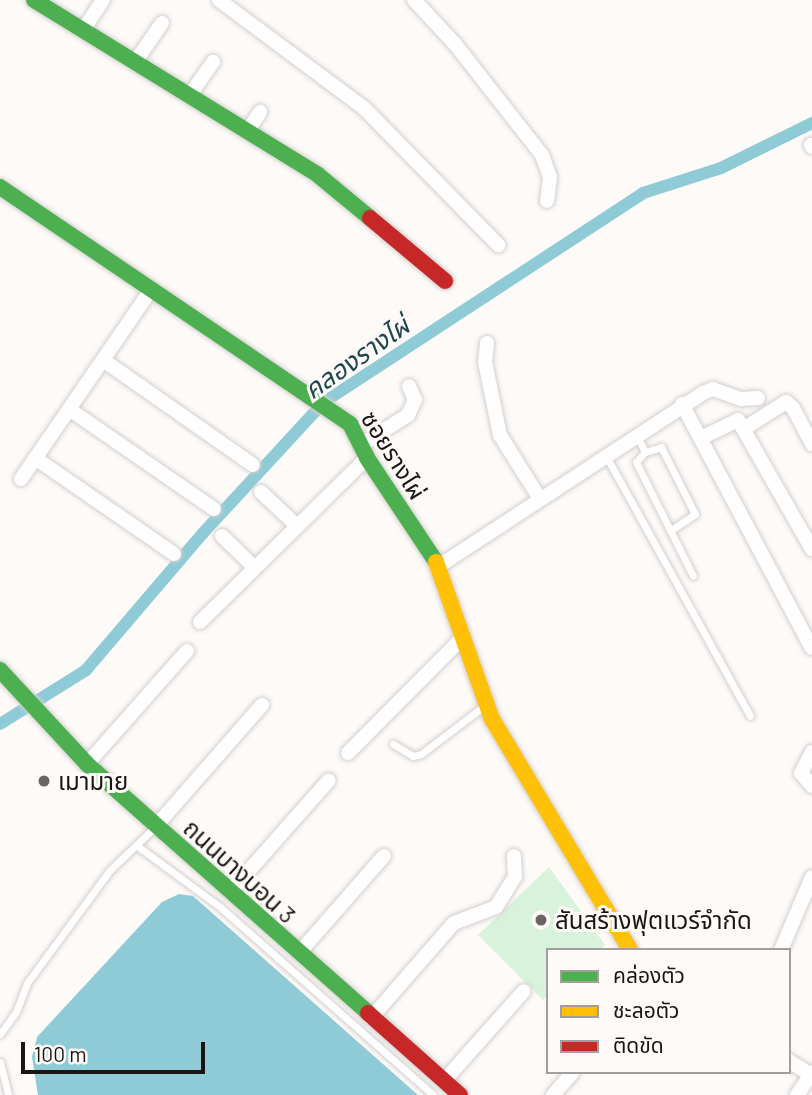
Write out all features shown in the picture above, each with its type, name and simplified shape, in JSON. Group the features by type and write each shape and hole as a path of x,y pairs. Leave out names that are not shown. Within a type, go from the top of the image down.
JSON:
{"street":[{"path":"34,0 318,175 445,281"},
{"path":"84,29 103,0"},
{"path":"219,0 364,108 498,245"},
{"path":"414,0 455,44 542,155 550,177 547,201"},
{"path":"136,61 163,23"},
{"path":"189,96 213,62"},
{"path":"248,130 260,112"},
{"name":"ซอยรางไผ่","path":"0,187 309,399 338,412 439,566 485,705 573,848 628,948"},
{"path":"21,479 151,290"},
{"path":"487,343 483,353 500,435 540,499"},
{"path":"103,360 253,465"},
{"path":"200,622 364,452 408,415 415,400 409,386"},
{"path":"439,566 682,404 713,389 741,399 758,398"},
{"path":"745,428 789,403 812,444"},
{"path":"682,404 812,648"},
{"path":"69,410 214,509"},
{"path":"701,438 733,420 745,428 812,549"},
{"path":"36,458 174,554"},
{"path":"261,492 296,525"},
{"path":"222,536 254,567"},
{"path":"348,753 463,637"},
{"path":"87,764 187,652"},
{"name":"ถนนบางบอน 3","path":"0,670 87,764 460,1095"},
{"path":"156,826 262,705"},
{"path":"812,752 801,773 812,786"},
{"path":"230,892 329,780"},
{"path":"299,953 384,856"},
{"path":"371,1018 454,923 496,907 515,876 514,856"},
{"path":"781,948 812,877"},
{"path":"444,1081 524,991"},
{"path":"791,1062 811,1074 797,1095"},
{"path":"553,1095 571,1074"}],"lane":[{"path":"637,435 645,452"},
{"path":"670,531 695,514 662,447 645,452 635,462 670,531 693,576"},
{"path":"606,456 750,716"},
{"path":"393,744 413,755 421,754 485,705"},
{"path":"0,1034 16,1012 27,983 110,870 156,826"},
{"path":"136,845 201,890 433,1095"},
{"path":"0,1062 8,1095"}],"green space":[{"name":"สันสร้างฟุตแวร์จำกัด","path":"549,867 605,945 601,948 546,948 546,998 543,1000 478,935"}],"water":[{"path":"179,894 193,896 418,1095 38,1095 32,1057 37,1037 162,902"}],"waterway":[{"name":"คลองรางไผ่","path":"0,724 86,670 203,533 324,402 643,193 721,168 812,123"}],"traffic: fast":[{"path":"34,0 318,175 370,218"},
{"path":"0,187 350,424 367,458 436,562"},
{"path":"0,670 87,764 368,1013"}],"traffic: slow":[{"path":"436,562 492,719 629,948"}],"traffic: jam":[{"path":"370,218 445,281"},
{"path":"368,1013 460,1095"}],"place":[{"name":"เมามาย","path":"44,781"},
{"name":"สันสร้างฟุตแวร์จำกัด","path":"541,920"}]}
